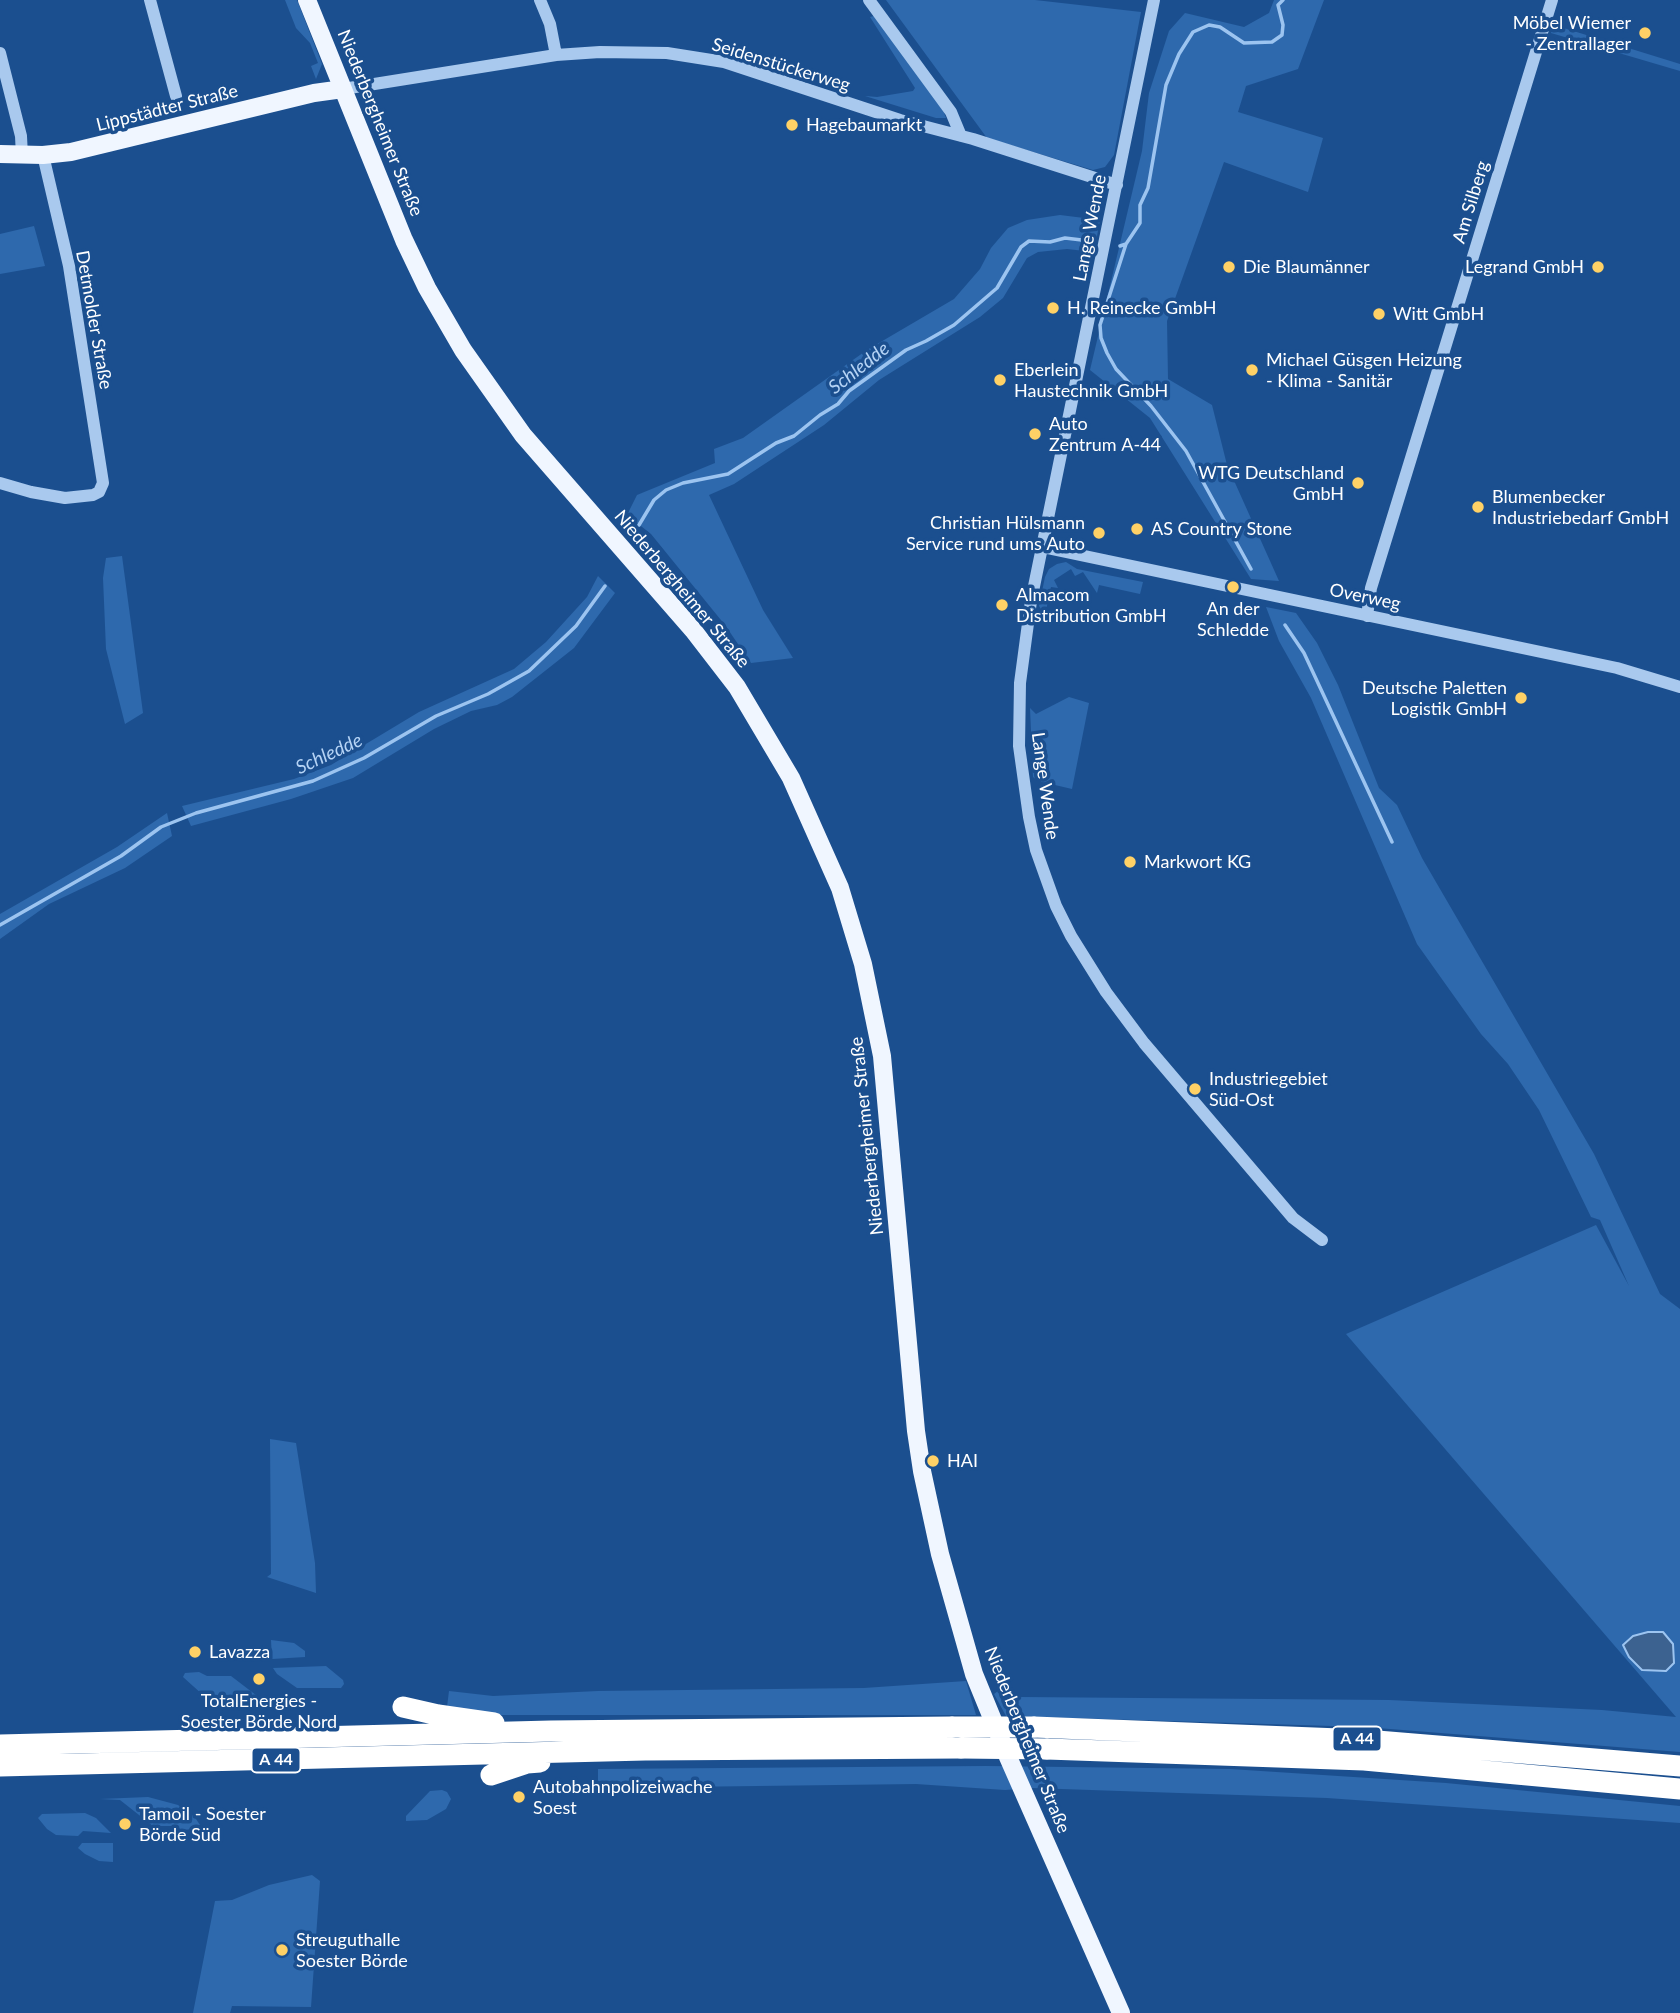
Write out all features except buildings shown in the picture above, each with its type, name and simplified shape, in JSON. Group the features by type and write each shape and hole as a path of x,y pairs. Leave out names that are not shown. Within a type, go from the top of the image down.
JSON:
{"highway":[{"path":"403,1707 552,1748 616,1744"},
{"name":"A 44","path":"0,1766 552,1748 952,1727 1034,1727 1365,1740 1680,1766"},
{"name":"A 44","path":"616,1744 1047,1749 1364,1760 1680,1788"},
{"name":"A 44","path":"0,1745 552,1748"},
{"path":"491,1775 527,1763 552,1748"}],"main road":[{"name":"Niederbergheimer Straße","path":"307,0 404,240 427,288 463,350 523,435 693,630 737,687 791,778 840,888 863,964 882,1056 916,1431 940,1554 974,1674 1121,2013"},
{"name":"Lippstädter Straße","path":"0,154 43,155 99,146 314,93 343,89"}],"street":[{"path":"150,0 176,96"},
{"path":"540,0 550,24 556,55"},
{"path":"869,0 951,112 961,136"},
{"name":"Lange Wende","path":"1154,0 1042,547 1023,656 1018,704 1019,746 1036,850 1056,906 1071,936 1106,992 1144,1043 1293,1218 1322,1240"},
{"name":"Am Silberg","path":"1367,615 1371,587 1552,0"},
{"name":"Seidenstückerweg","path":"343,89 556,55 600,52 667,53 724,62 875,112 1117,185"},
{"path":"0,53 21,136 22,156"},
{"name":"Detmolder Straße","path":"0,483 65,498 93,495 100,492 103,482 69,266 43,155"},
{"name":"Overweg","path":"1042,547 1617,668 1680,687"}],"shaded area":[{"path":"285,0 297,0 322,64 316,79 311,66 318,63 310,43 296,28"},
{"path":"886,0 1035,0 1141,12 1114,155 1105,167 1093,170 987,138"},
{"path":"1274,0 1324,0 1298,69 1246,86 1238,112 1323,138 1308,192 1224,162 1167,321 1168,379 1212,405 1227,465 1279,581 1251,579 1150,418 1090,370 1142,151 1149,93 1169,31 1185,13 1244,27 1269,13"},
{"path":"874,16 943,110 946,118 936,118 865,96 877,97 913,91 915,88 870,17"},
{"path":"1554,25 1680,64 1680,71 1551,33"},
{"path":"1060,215 1100,220 1094,252 1067,249 1038,252 1027,258 1003,298 980,317 879,380 824,425 734,484 709,495 763,610 793,658 751,663 725,625 651,534 627,515 637,495 715,463 714,449 743,438 867,350 954,299 980,269 991,248 1008,228 1027,220"},
{"path":"34,226 45,266 0,274 0,234"},
{"path":"122,556 143,713 125,724 106,649 103,578 106,558"},
{"path":"1066,562 1077,569 1143,582 1140,594 1099,585 1097,593 1083,572 1075,576 1071,569 1054,580 1058,588 1051,587 1045,615 1039,606 1045,577 1049,569"},
{"path":"598,576 615,593 574,648 512,697 497,705 471,711 434,729 353,778 291,799 191,826 182,806 294,779 331,765 419,712 514,669 546,642 587,597"},
{"path":"1266,607 1296,613 1317,643 1338,685 1379,788 1397,805 1422,858 1594,1154 1660,1294 1680,1309 1680,1752 1365,1727 1006,1716 994,1694 1002,1688 1012,1689 1019,1697 1389,1700 1602,1710 1676,1717 1346,1334 1596,1225 1629,1286 1600,1220 1591,1217 1539,1110 1508,1064 1481,1034 1417,944 1311,698 1279,641"},
{"path":"1069,697 1089,703 1072,789 1038,781 1033,777 1030,708 1036,714"},
{"path":"167,813 172,836 125,868 49,904 0,939 0,914 117,847"},
{"path":"270,1439 296,1443 315,1563 316,1593 267,1577 271,1574"},
{"path":"1663,1632 1673,1644 1674,1663 1666,1671 1642,1670 1629,1657 1623,1645 1633,1636"},
{"path":"271,1640 294,1643 305,1651 305,1657 272,1659"},
{"path":"326,1666 343,1680 341,1688 297,1688 273,1668"},
{"path":"199,1672 207,1676 231,1676 265,1702 285,1704 235,1705 212,1699 203,1695 183,1677 185,1673"},
{"path":"966,1681 976,1715 491,1715 447,1707 449,1691 493,1696 598,1691 864,1688"},
{"path":"986,1766 1230,1769 1446,1783 1680,1806 1680,1823 1327,1798 1032,1788 1005,1790 916,1784 598,1788 598,1769"},
{"path":"430,1791 447,1792 451,1799 446,1809 427,1820 406,1821 406,1816"},
{"path":"148,1797 178,1805 194,1816 200,1825 194,1829 182,1830 175,1826 153,1826 120,1800 100,1799"},
{"path":"85,1813 96,1818 111,1833 83,1831 78,1836 56,1835 38,1818 42,1814"},
{"path":"82,1843 113,1843 113,1862 99,1861 85,1854 78,1848"},
{"path":"312,1875 320,1881 311,2007 232,2006 230,2013 193,2013 215,1901 232,1900 269,1885"}],"waterway":[{"name":"Schledde","path":"1120,246 1126,244 1140,223 1140,205 1148,188 1166,85 1179,54 1193,32 1209,25 1220,27 1244,43 1272,42 1282,35 1283,25 1278,5 1283,0"},
{"name":"Schledde","path":"639,525 654,500 666,490 683,483 728,474 776,443 794,436 838,404 849,391 906,350 954,325 997,288 1021,247 1029,241 1050,242 1065,238 1090,241"},
{"path":"1126,244 1100,325 1101,338 1116,369 1151,406 1186,451 1251,569"},
{"name":"Schledde","path":"0,925 121,856 161,827 196,813 313,781 364,758 436,716 488,694 529,671 576,626 605,586"},
{"path":"1285,625 1304,653 1392,842"}],"place":[{"name":"Möbel Wiemer - Zentrallager","path":"1645,33"},
{"name":"Hagebaumarkt","path":"792,125"},
{"name":"Die Blaumänner","path":"1229,267"},
{"name":"Legrand GmbH","path":"1598,267"},
{"name":"H. Reinecke GmbH","path":"1053,308"},
{"name":"Witt GmbH","path":"1379,314"},
{"name":"Michael Güsgen Heizung - Klima - Sanitär","path":"1252,370"},
{"name":"Eberlein Haustechnik GmbH","path":"1000,380"},
{"name":"Auto Zentrum A-44","path":"1035,434"},
{"name":"WTG Deutschland GmbH","path":"1358,483"},
{"name":"Blumenbecker Industriebedarf GmbH","path":"1478,507"},
{"name":"AS Country Stone","path":"1137,529"},
{"name":"Christian Hülsmann Service rund ums Auto","path":"1099,533"},
{"name":"An der Schledde","path":"1233,587"},
{"name":"Almacom Distribution GmbH","path":"1002,605"},
{"name":"Deutsche Paletten Logistik GmbH","path":"1521,698"},
{"name":"Markwort KG","path":"1130,862"},
{"name":"Industriegebiet Süd-Ost","path":"1195,1089"},
{"name":"HAI","path":"933,1461"},
{"name":"Lavazza","path":"195,1652"},
{"name":"TotalEnergies - Soester Börde Nord","path":"259,1679"},
{"name":"Autobahnpolizeiwache Soest","path":"519,1797"},
{"name":"Tamoil - Soester Börde Süd","path":"125,1824"},
{"name":"Streuguthalle Soester Börde","path":"282,1950"}]}
